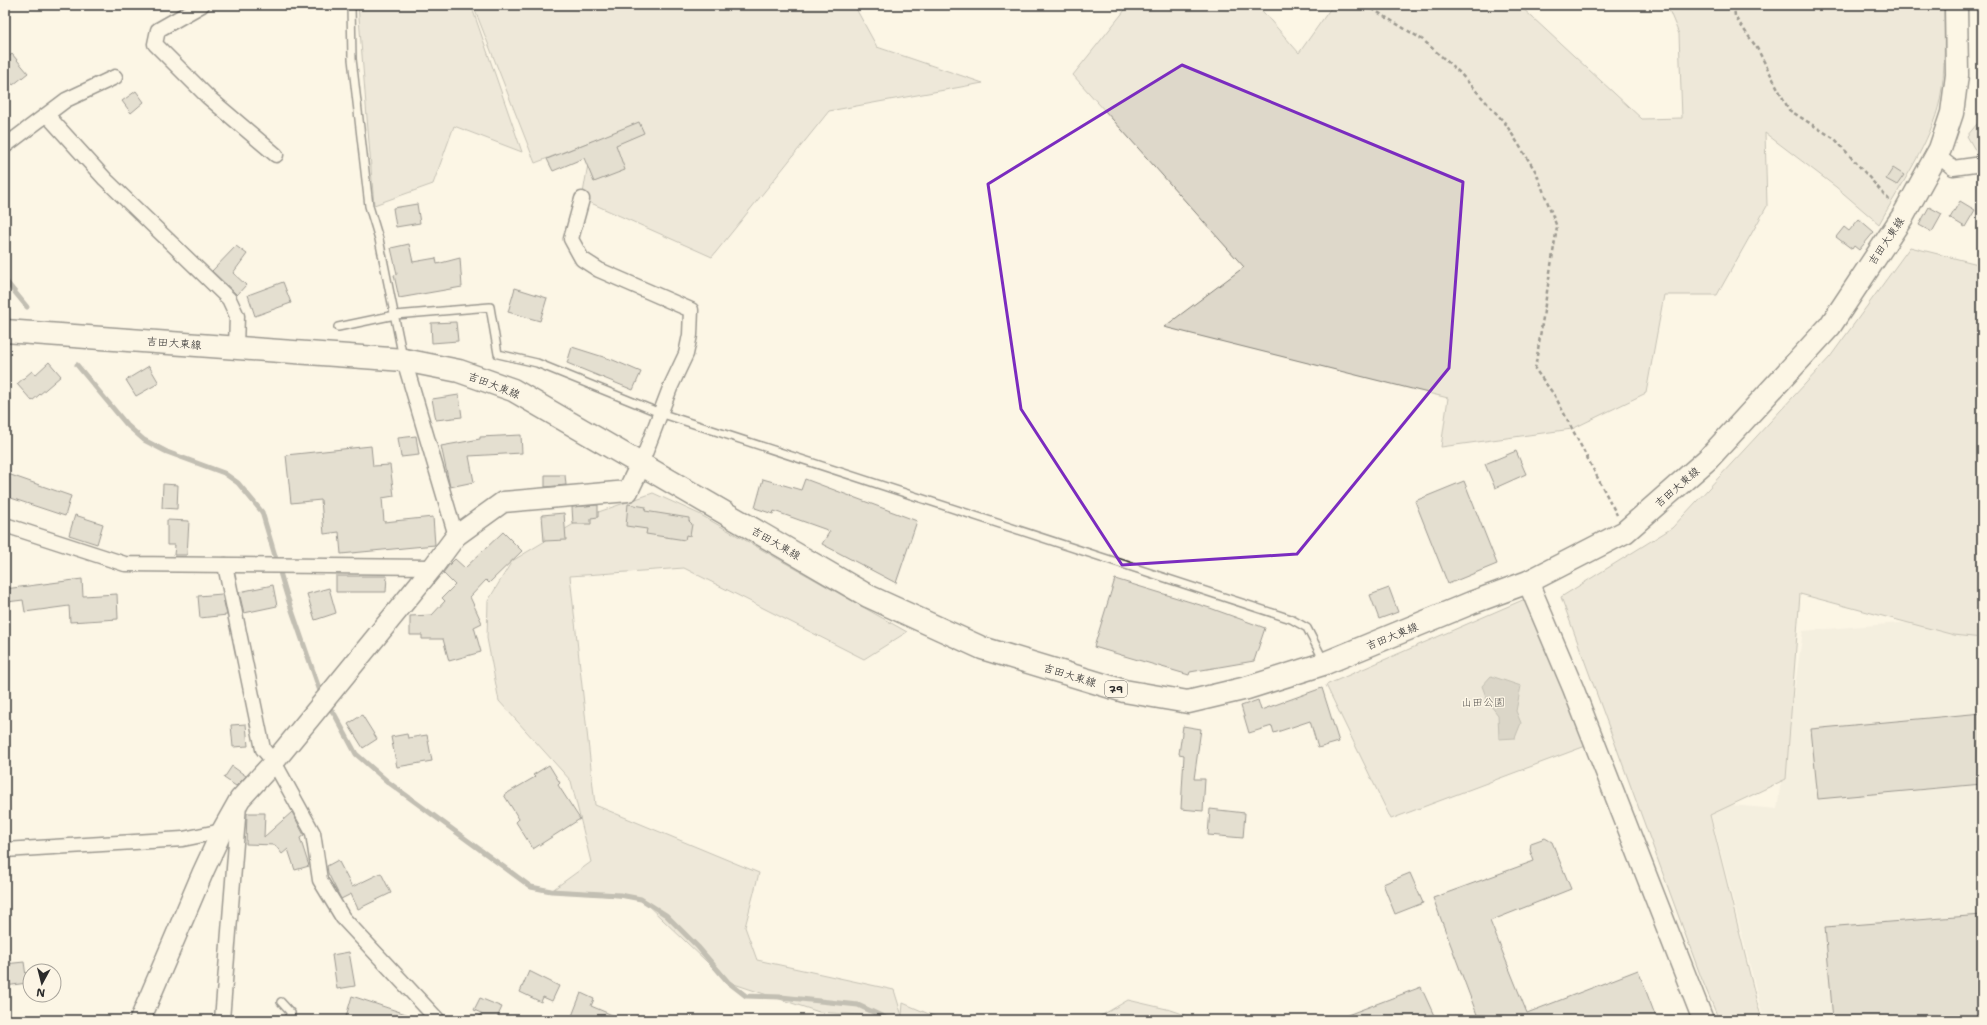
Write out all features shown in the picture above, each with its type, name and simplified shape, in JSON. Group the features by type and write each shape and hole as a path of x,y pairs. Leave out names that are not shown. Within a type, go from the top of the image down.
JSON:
{"main road":[{"name":"吉田大東線","path":"5,331 404,360 459,372 513,390 868,596 982,648 1124,691 1188,702 1247,688 1325,663 1471,603 1528,582 1625,532 1708,459 1830,326 1903,216 1937,155 1952,113 1957,75 1956,5"}],"street":[{"path":"202,5 158,30 155,44 208,97 276,155"},
{"path":"7,142 47,115 66,100 115,77"},
{"path":"47,115 105,179 230,299 237,316 236,347"},
{"path":"1937,155 1954,168 1982,164"},
{"path":"140,1020 222,831 240,799 274,762 433,567 456,536 504,502 628,491 686,354 690,335 691,310 599,270 582,259 571,239 582,199"},
{"path":"404,360 456,536"},
{"path":"5,525 125,564 433,567"},
{"path":"225,565 263,748 274,762 313,833 320,880 343,918 438,1020"},
{"path":"1528,582 1573,688 1703,1020"},
{"path":"222,1020 240,799"},
{"path":"5,850 183,839 222,831"}],"lane":[{"path":"351,5 352,59 369,206 380,239 404,360"},
{"path":"338,327 395,315 490,307 498,354 537,363 660,413 1291,618 1307,628 1325,663"},
{"path":"281,1002 291,1013 287,1020"}],"path":[{"path":"1366,5 1423,40 1459,72 1505,122 1536,172 1556,227 1535,369 1555,396 1625,532"},
{"path":"1734,5 1735,17 1756,48 1789,110 1835,139 1903,216"}],"highlighted area":[{"path":"1182,65 1463,182 1449,368 1297,554 1122,565 1021,409 988,184"}],"shaded area":[{"path":"1937,620 1982,641 1982,1020 1764,1020 1708,803 1777,809 1803,631"},
{"path":"1491,676 1521,686 1516,711 1521,723 1515,738 1499,739 1498,715 1488,702 1482,686"}],"green space":[{"path":"358,5 471,5 522,152 454,126 433,184 374,205"},
{"path":"473,5 854,5 877,47 983,83 829,111 712,257 582,199 592,141 535,163"},
{"path":"1129,5 1257,5 1299,53 1333,5 1519,5 1642,119 1682,118 1679,34 1667,5 1944,5 1942,88 1936,116 1930,132 1914,164 1879,224 1836,187 1765,133 1767,206 1717,295 1664,295 1646,393 1572,429 1441,447 1448,398 1164,327 1244,267 1073,75"},
{"path":"1982,118 1982,162 1967,136"},
{"path":"1910,247 1982,265 1982,638 1954,635 1800,594 1786,779 1710,815 1758,1007 1763,1020 1719,1020 1701,977 1561,597 1672,528 1830,357"},
{"path":"653,493 699,514 907,632 864,659 684,568 570,576 595,805 759,873 745,927 757,960 894,990 902,1016 903,1003 943,1020 902,1020 902,1018 819,1012 728,982 641,899 551,891 591,862 571,781 499,701 487,638 488,601 512,561 587,516"},
{"name":"山田公園","path":"1525,599 1591,744 1391,819 1326,685"},
{"path":"1128,1000 1171,1010 1200,1020 1094,1020"}],"building":[{"path":"12,54 28,73 13,85 5,76 5,60"},
{"path":"136,91 144,102 131,113 122,101"},
{"path":"639,122 644,133 616,145 625,170 594,182 584,158 553,171 547,159"},
{"path":"1893,168 1904,175 1897,185 1886,179"},
{"path":"1960,201 1975,210 1965,227 1950,218"},
{"path":"417,204 420,223 396,227 393,208"},
{"path":"1929,207 1942,214 1932,232 1919,225"},
{"path":"1859,219 1874,232 1859,250 1854,246 1852,249 1836,237 1844,227 1849,231"},
{"path":"409,244 413,262 436,258 437,264 460,258 462,287 399,298 394,275 397,274 391,248"},
{"path":"236,246 247,254 233,273 246,285 237,295 212,271"},
{"path":"283,282 291,303 255,316 248,295"},
{"path":"515,288 547,298 540,321 508,312"},
{"path":"456,322 458,341 432,343 431,323"},
{"path":"572,347 613,360 641,372 633,390 567,363"},
{"path":"49,362 61,376 32,401 17,384 32,371 35,375"},
{"path":"149,366 159,383 136,396 126,380"},
{"path":"459,395 462,417 436,420 432,399"},
{"path":"521,435 522,453 469,456 474,482 450,487 441,446 480,439 480,437"},
{"path":"416,436 419,455 401,457 398,438"},
{"path":"371,446 373,466 390,465 394,496 382,498 384,522 433,517 435,545 341,554 339,532 324,534 321,500 291,503 286,455"},
{"path":"1516,451 1526,474 1495,488 1485,464"},
{"path":"5,473 71,496 65,516 5,496"},
{"path":"545,475 565,475 566,485 545,487"},
{"path":"763,479 801,490 805,479 917,521 896,583 822,544 830,531 774,511 773,514 755,508"},
{"path":"1464,481 1497,564 1448,584 1415,501"},
{"path":"163,484 178,485 177,509 162,508"},
{"path":"628,504 646,507 645,511 689,518 689,521 692,524 690,536 686,535 685,540 646,534 647,529 626,526"},
{"path":"598,505 598,517 591,518 591,524 573,524 572,507"},
{"path":"564,513 566,540 544,541 542,515"},
{"path":"75,515 103,524 97,544 69,535"},
{"path":"167,520 189,521 187,555 174,555 175,545 167,545"},
{"path":"503,532 522,551 489,583 486,580 470,597 482,623 474,627 481,652 449,661 443,639 422,639 422,635 410,635 410,616 432,615 445,601 442,598 455,585 443,573 449,565 455,559 465,568"},
{"path":"336,576 387,576 386,592 336,592"},
{"path":"82,579 83,596 117,594 118,619 70,622 69,606 25,612 23,600 7,602 5,589"},
{"path":"1115,579 1210,608 1265,628 1254,661 1190,672 1189,675 1094,647"},
{"path":"273,585 277,606 244,613 239,592"},
{"path":"329,588 336,613 315,620 307,594"},
{"path":"1389,588 1398,612 1379,619 1370,595"},
{"path":"222,594 227,615 200,618 198,596"},
{"path":"1322,688 1339,742 1318,748 1310,721 1274,733 1272,726 1249,733 1241,706 1258,700 1261,710"},
{"path":"1982,713 1982,784 1818,799 1811,729"},
{"path":"362,715 377,739 363,748 348,724"},
{"path":"246,724 248,746 233,747 231,725"},
{"path":"1183,726 1201,729 1194,779 1205,779 1203,811 1181,809 1184,755 1179,754"},
{"path":"407,734 408,738 427,735 432,761 397,767 391,737"},
{"path":"549,765 560,783 558,785 580,819 533,849 516,822 519,819 504,795 535,777 533,775"},
{"path":"232,766 246,776 236,786 224,778"},
{"path":"1210,809 1245,813 1243,838 1208,835"},
{"path":"292,812 304,835 300,838 309,866 295,870 288,849 282,854 275,845 246,844 247,813 265,813 264,837"},
{"path":"1545,838 1552,842 1571,889 1490,921 1527,1013 1638,970 1657,1020 1479,1020 1433,898 1534,861 1530,850 1531,843"},
{"path":"338,860 352,887 381,873 391,893 358,909 351,894 341,899 328,873 327,866"},
{"path":"1410,873 1423,903 1395,914 1383,884"},
{"path":"1982,915 1982,1020 1833,1020 1825,927"},
{"path":"349,952 355,986 337,989 332,955"},
{"path":"24,962 22,963 22,984 5,986 5,964"},
{"path":"529,971 559,986 552,1001 543,997 541,1002 520,992"},
{"path":"1421,987 1436,1020 1337,1020 1337,1019"},
{"path":"581,993 594,999 591,1006 624,1020 583,1020 572,1016"},
{"path":"352,996 418,1018 417,1020 345,1020"},
{"path":"480,998 502,1007 496,1020 478,1020 481,1013 474,1010"}],"waterway":[{"path":"5,280 27,307"},
{"path":"77,365 127,425 144,440 167,452 224,473 238,483 262,512 287,596 322,697"},
{"path":"327,704 335,715 356,754 388,782 531,887 551,891 620,895 641,899 666,915 698,947 728,982 746,996 781,997 858,1005 890,1020"}]}
